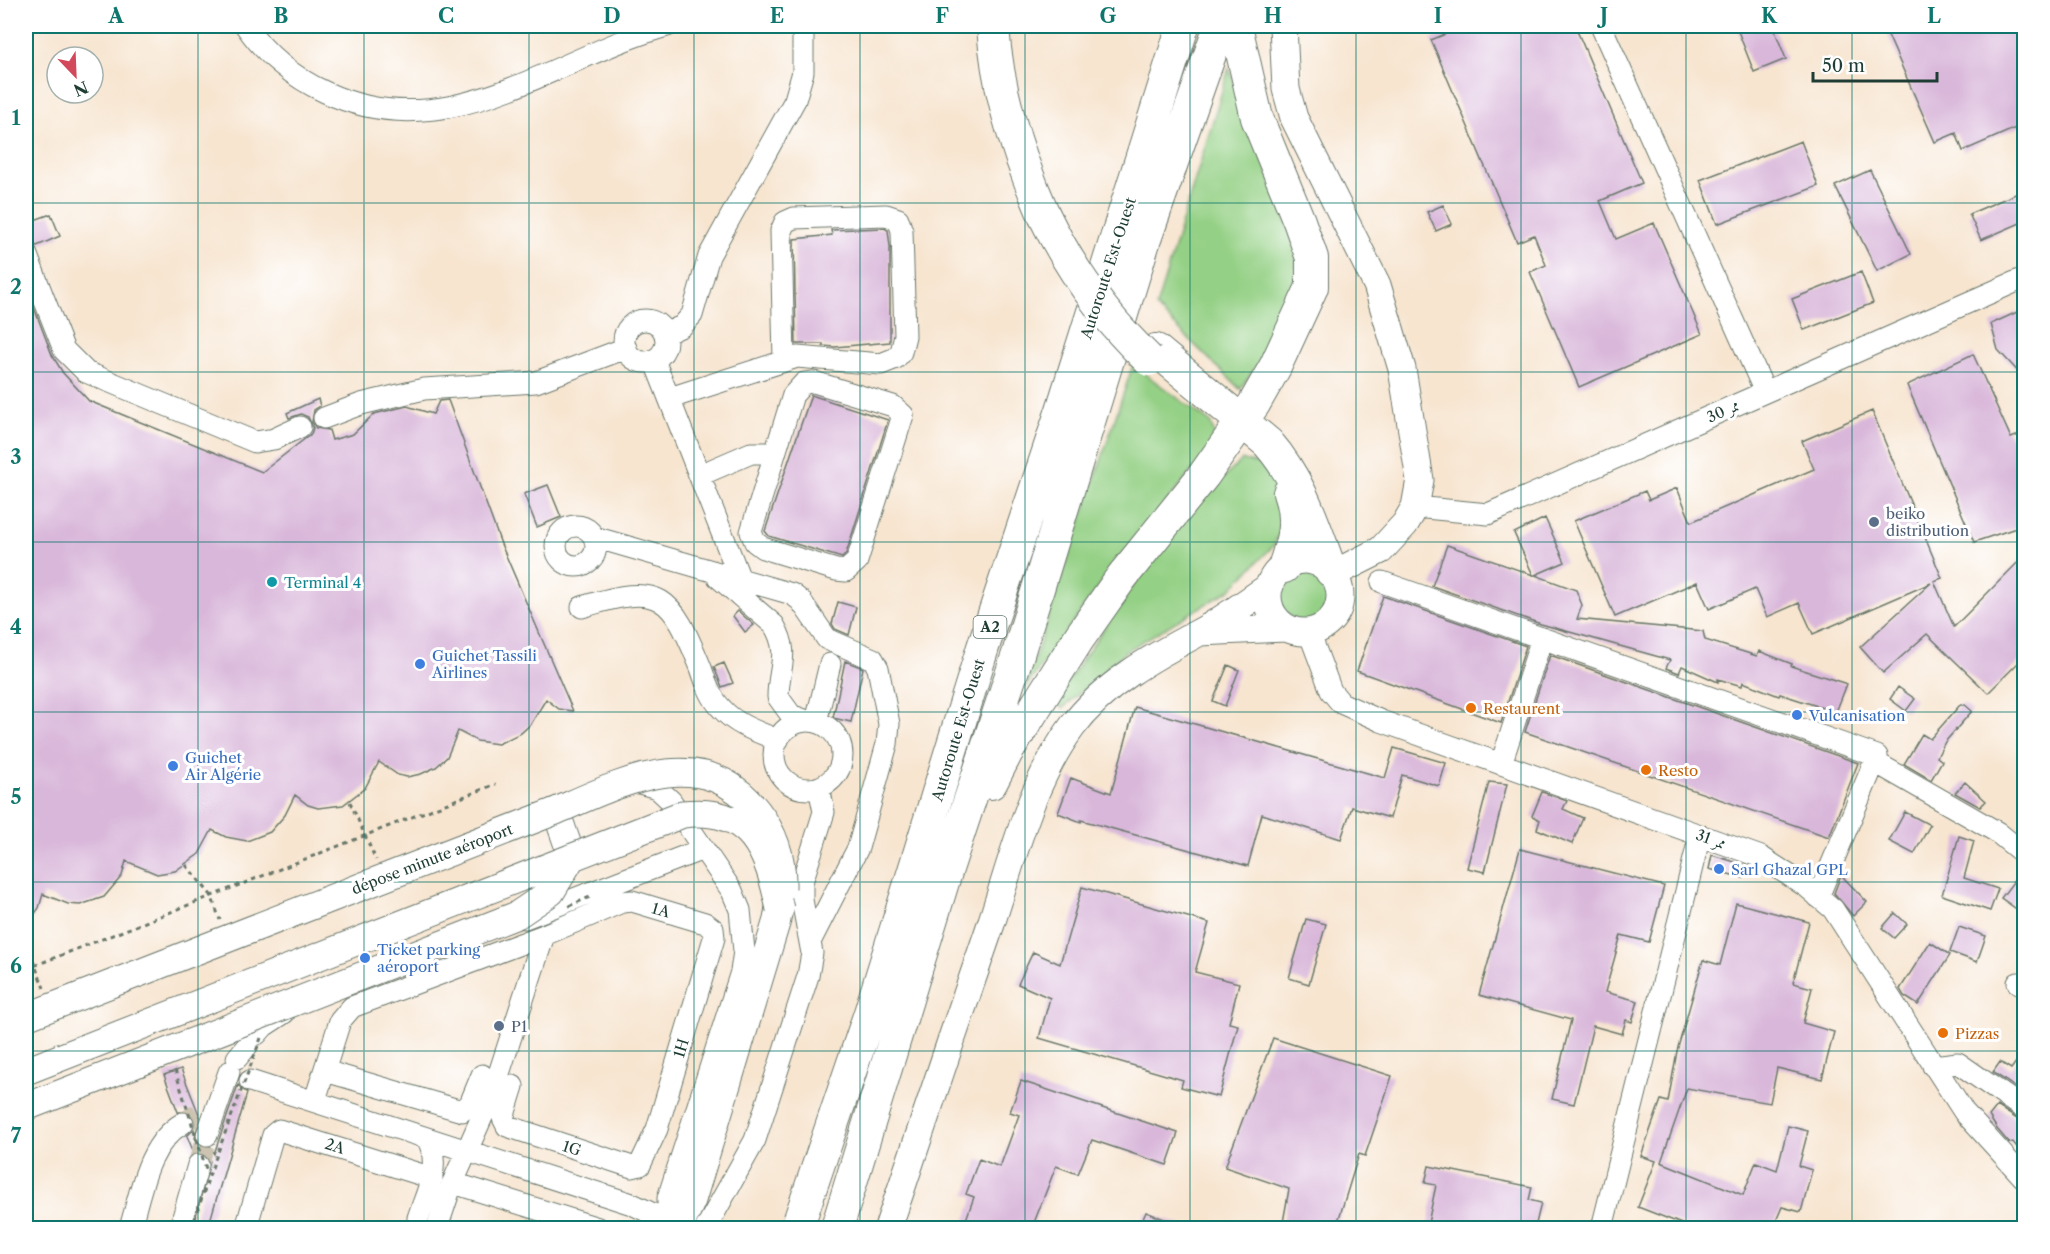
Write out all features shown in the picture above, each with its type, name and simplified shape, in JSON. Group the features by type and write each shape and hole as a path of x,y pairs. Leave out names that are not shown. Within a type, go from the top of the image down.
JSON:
{"highway":[{"path":"993,26 1000,82 1008,116 1030,183 1050,213"},
{"path":"1002,26 1008,79 1022,133 1060,247 1094,300 1152,355 1239,426 1272,461 1293,504 1294,533 1277,576"},
{"name":"Autoroute Est-Ouest","path":"797,1228 870,1013 983,647 1065,400 1184,26"},
{"name":"Autoroute Est-Ouest","path":"837,1228 946,872 1022,642 1144,242 1220,26"},
{"path":"946,872 1007,752 1079,638 1121,578 1239,426 1275,367 1312,287 1312,258 1257,118 1236,26"},
{"path":"1239,426 1268,443 1293,477 1305,500 1332,573"}],"main road":[{"path":"1283,26 1286,89 1294,118 1377,285 1402,369 1420,480 1415,507 1405,524 1381,550 1332,573"},
{"path":"888,1228 1038,787 1054,755 1072,727 1101,696 1137,667 1162,650 1199,633 1277,576 1303,560 1313,561 1332,573 1340,594 1335,615 1328,623 1297,630 1199,633"},
{"path":"1277,576 1270,610 1297,630"},
{"name":"dépose minute aéroport","path":"26,1018 556,811 611,787 649,775 676,772 716,779 744,797 766,823 779,854 781,898"},
{"path":"556,811 573,857"},
{"path":"26,1071 671,817 696,813 708,814 733,821 761,846 772,869 781,898 692,1200 679,1228"},
{"path":"26,1107 517,915 551,892 573,857"}],"street":[{"path":"246,26 279,63 316,88 359,105 406,112 448,108 485,98 667,26"},
{"path":"665,334 682,326 692,315 709,256 795,100 803,72 803,26"},
{"path":"1600,26 1766,392"},
{"path":"670,398 784,360 810,356 881,364 896,358 901,351 905,336 902,231 898,219 886,215 794,218 785,222 781,231 784,360"},
{"path":"26,253 64,350 86,372 255,442 274,439 300,427"},
{"name":"ممر 30","path":"1415,507 1488,514 2025,278"},
{"path":"642,320 656,322 665,334 665,349 654,360 641,361 629,354 626,348 626,334 629,327 642,320"},
{"path":"324,418 361,404 424,389 536,381 626,348"},
{"path":"654,360 740,579"},
{"path":"814,382 893,405 901,411 903,419 857,561 850,568 836,570 763,548 755,542 751,527 774,453 793,395 804,383 814,382"},
{"path":"700,475 751,453 774,453"},
{"path":"594,537 797,596 827,639 873,659 878,668 888,713 887,744 858,848 811,940"},
{"path":"710,571 765,614 780,635 784,657 778,697 790,715 824,725 837,736 842,762 834,778 819,787 801,788 793,785 780,774 774,757 778,740 790,726 811,722"},
{"path":"1382,582 1877,756 1818,897"},
{"path":"582,607 631,594 653,598 673,610 684,627 715,702 738,722 778,740"},
{"name":"ممر 31","path":"1297,630 1330,691 1341,703 1381,721 1761,857 1818,897 1833,909 1964,1112 2025,1178"},
{"path":"1501,764 1542,638"},
{"path":"811,722 830,664"},
{"path":"1875,762 1997,832 2025,854"},
{"path":"26,1018 498,834 623,782 649,784 664,794 732,891 740,910 744,951 741,972 668,1198 671,1228"},
{"path":"706,1228 733,1184 755,1140 808,976 811,940 802,900 802,882 824,812 819,787"},
{"path":"1602,1228 1700,835"},
{"path":"130,1228 152,1158 164,1136 199,1114 240,1063 264,1026 295,1006 703,849"},
{"name":"1A","path":"315,1101 340,1021 352,1007 544,935 627,901 705,923 713,929 714,938 705,967"},
{"path":"443,1228 466,1151 493,1092 544,935"},
{"name":"1H","path":"657,1129 705,967"},
{"path":"240,1063 315,1101 642,1208 671,1228"},
{"path":"1933,1066 1958,1063 2025,1109"},
{"path":"325,1071 462,1111 470,1104 482,1074"},
{"name":"1G","path":"513,1086 503,1118 507,1126 632,1167 644,1162 657,1129"},
{"path":"199,1114 207,1135"},
{"name":"2A","path":"246,1228 273,1135 283,1129 432,1178"},
{"path":"418,1218 432,1178 434,1157 427,1138"},
{"path":"443,1228 463,1186 476,1172 497,1161"},
{"path":"180,1228 203,1171"},
{"path":"463,1186 598,1228"}],"path":[{"path":"26,969 496,784"},
{"path":"175,1070 203,1171"}],"green space":[{"path":"1229,68 1297,250 1294,295 1265,355 1240,389 1156,307"},
{"path":"1133,365 1210,422 1217,440 1103,581 1024,690"},
{"path":"1242,460 1264,465 1280,487 1286,521 1273,546 1230,590 1126,651 1063,708 1053,703 1130,590 1194,507"},
{"path":"1304,573 1321,580 1328,597 1321,614 1304,621 1287,614 1280,597 1287,580"}],"building":[{"path":"1465,26 1575,26 1642,183 1600,201 1616,239 1654,223 1702,334 1579,387 1530,272 1546,265 1534,235 1517,242 1431,40"},
{"path":"1736,26 1773,26 1786,59 1754,72"},
{"path":"1884,26 2025,26 2025,124 1963,151 1956,133 1935,142"},
{"path":"1801,141 1818,186 1717,224 1700,180"},
{"path":"1870,170 1911,254 1877,271 1835,186"},
{"path":"2025,190 2025,221 1981,240 1969,214"},
{"path":"1443,205 1452,224 1436,231 1427,212"},
{"path":"51,214 60,236 37,246 26,241 26,223"},
{"path":"884,228 888,230 890,247 890,342 835,347 823,346 823,344 796,344 794,239 832,235 831,230"},
{"path":"1861,272 1873,303 1804,330 1792,299"},
{"name":"Terminal 4","path":"26,287 52,355 63,373 89,401 262,472 311,434 313,428 308,417 301,414 289,418 287,413 318,399 320,406 314,410 312,422 316,428 329,430 332,440 353,434 374,414 407,406 433,414 439,401 448,400 501,544 573,711 559,709 546,699 531,724 521,733 498,744 477,741 458,731 447,757 436,767 421,774 407,777 398,775 379,762 365,788 343,805 318,808 308,805 295,795 285,815 270,832 247,841 226,837 212,830 199,854 175,871 157,874 126,861 122,876 104,897 80,905 68,904 43,894 39,908 26,926"},
{"path":"2017,312 2025,316 2025,379 1998,350 1991,324"},
{"path":"1973,354 2011,438 2019,435 2025,448 2025,518 2019,527 1974,542 1907,385"},
{"path":"811,395 888,420 846,554 842,558 769,536 765,531"},
{"path":"1872,411 1942,578 1934,581 1954,627 2025,555 2025,656 1988,693 1927,634 1883,673 1860,647 1931,583 1813,634 1799,603 1767,617 1755,589 1709,609 1697,582 1615,617 1574,521 1645,491 1649,500 1677,488 1691,522 1814,469 1802,441"},
{"path":"548,485 561,517 537,527 524,494"},
{"path":"1545,518 1565,562 1535,575 1576,590 1582,605 1577,619 1703,631 1705,640 1757,656 1759,651 1792,664 1791,666 1847,684 1836,712 1780,694 1779,696 1743,682 1742,686 1718,679 1718,682 1682,666 1679,673 1666,668 1670,660 1541,624 1432,586 1447,545 1533,575 1514,533"},
{"path":"1383,596 1526,646 1501,723 1357,671"},
{"path":"838,602 856,607 849,635 835,629 832,624"},
{"path":"738,611 754,625 745,632 733,616"},
{"path":"1550,655 1858,763 1829,837 1525,732"},
{"path":"845,661 863,668 851,722 833,718"},
{"path":"724,663 733,683 722,687 714,667"},
{"path":"1228,665 1239,670 1225,706 1213,701"},
{"path":"1898,687 1915,699 1906,711 1890,699"},
{"path":"1960,705 1965,705 1972,711 1945,742 1937,757 1942,761 1931,780 1904,764 1922,734 1930,739"},
{"path":"1135,707 1385,778 1394,748 1446,763 1439,786 1402,775 1390,818 1352,807 1341,839 1262,814 1248,866 1081,820 1081,822 1058,813 1071,778 1111,793"},
{"path":"1489,782 1507,784 1485,872 1467,868"},
{"path":"1965,782 1986,801 1980,807 1955,793"},
{"path":"1542,792 1567,801 1563,809 1583,818 1572,844 1537,829 1540,820 1532,816"},
{"path":"1905,812 1930,825 1914,854 1889,841"},
{"path":"1959,836 1974,841 1964,878 1998,889 1990,911 1942,895"},
{"path":"1520,849 1664,886 1649,942 1621,935 1605,992 1638,1001 1632,1022 1626,1020 1622,1034 1593,1026 1574,1104 1552,1099 1571,1020 1479,995"},
{"path":"1712,855 1748,866 1744,878 1709,869"},
{"path":"2025,866 2025,915 2001,898"},
{"path":"1841,875 1867,902 1853,916 1834,893"},
{"path":"1082,887 1209,923 1195,972 1239,983 1229,1023 1238,1025 1219,1097 1181,1087 1183,1080 1039,1038 1050,998 1018,984 1033,952 1060,964"},
{"path":"1736,903 1809,922 1793,983 1812,988 1803,1023 1834,1032 1822,1079 1777,1068 1770,1103 1687,1088 1661,1162 1743,1195 1756,1162 1777,1170 1788,1126 1808,1131 1799,1166 1812,1170 1801,1212 1782,1207 1773,1228 1692,1228 1638,1207 1656,1161 1641,1156 1661,1100 1668,1102 1677,1051 1703,960 1720,965"},
{"path":"1895,913 1907,924 1894,938 1882,928"},
{"path":"1306,919 1326,924 1309,984 1289,978"},
{"path":"1959,927 1986,936 1977,962 1950,952"},
{"path":"1930,942 1950,955 1918,1005 1904,996 1900,989"},
{"path":"1273,1038 1392,1076 1365,1156 1359,1154 1336,1228 1282,1228 1289,1189 1225,1167"},
{"path":"2025,1050 2025,1094 1993,1072 2000,1062 2011,1069"},
{"path":"181,1069 200,1117 195,1138 202,1147 211,1147 214,1154 238,1085 247,1093 208,1228 193,1228 210,1161 202,1153 194,1153 187,1136 194,1129 196,1121 189,1112 178,1112 164,1075"},
{"path":"1021,1081 1178,1133 1167,1165 1092,1140 1078,1174 1056,1166 1032,1228 963,1228 974,1197 966,1194 979,1159 1000,1167 1019,1115 1010,1112"},
{"path":"1997,1106 2025,1122 2025,1157 2013,1142 2009,1143 1989,1116"},
{"path":"1429,1166 1532,1187 1529,1200 1541,1203 1535,1228 1427,1228 1436,1185 1425,1183"},
{"path":"1146,1212 1185,1227 1185,1228 1139,1228"}],"tunnel":[{"path":"183,1123 198,1114"},
{"path":"198,1165 207,1135"}],"place":[{"name":"beiko distribution","path":"1874,522"},
{"name":"Terminal 4","path":"272,582"},
{"name":"Guichet Tassili Airlines","path":"420,664"},
{"name":"Restaurent","path":"1471,708"},
{"name":"Vulcanisation","path":"1797,715"},
{"name":"Guichet Air Algérie","path":"173,766"},
{"name":"Resto","path":"1646,770"},
{"name":"Sarl Ghazal GPL","path":"1719,869"},
{"name":"Ticket parking aéroport","path":"365,958"},
{"name":"P1","path":"499,1026"},
{"name":"Pizzas","path":"1943,1033"}]}
